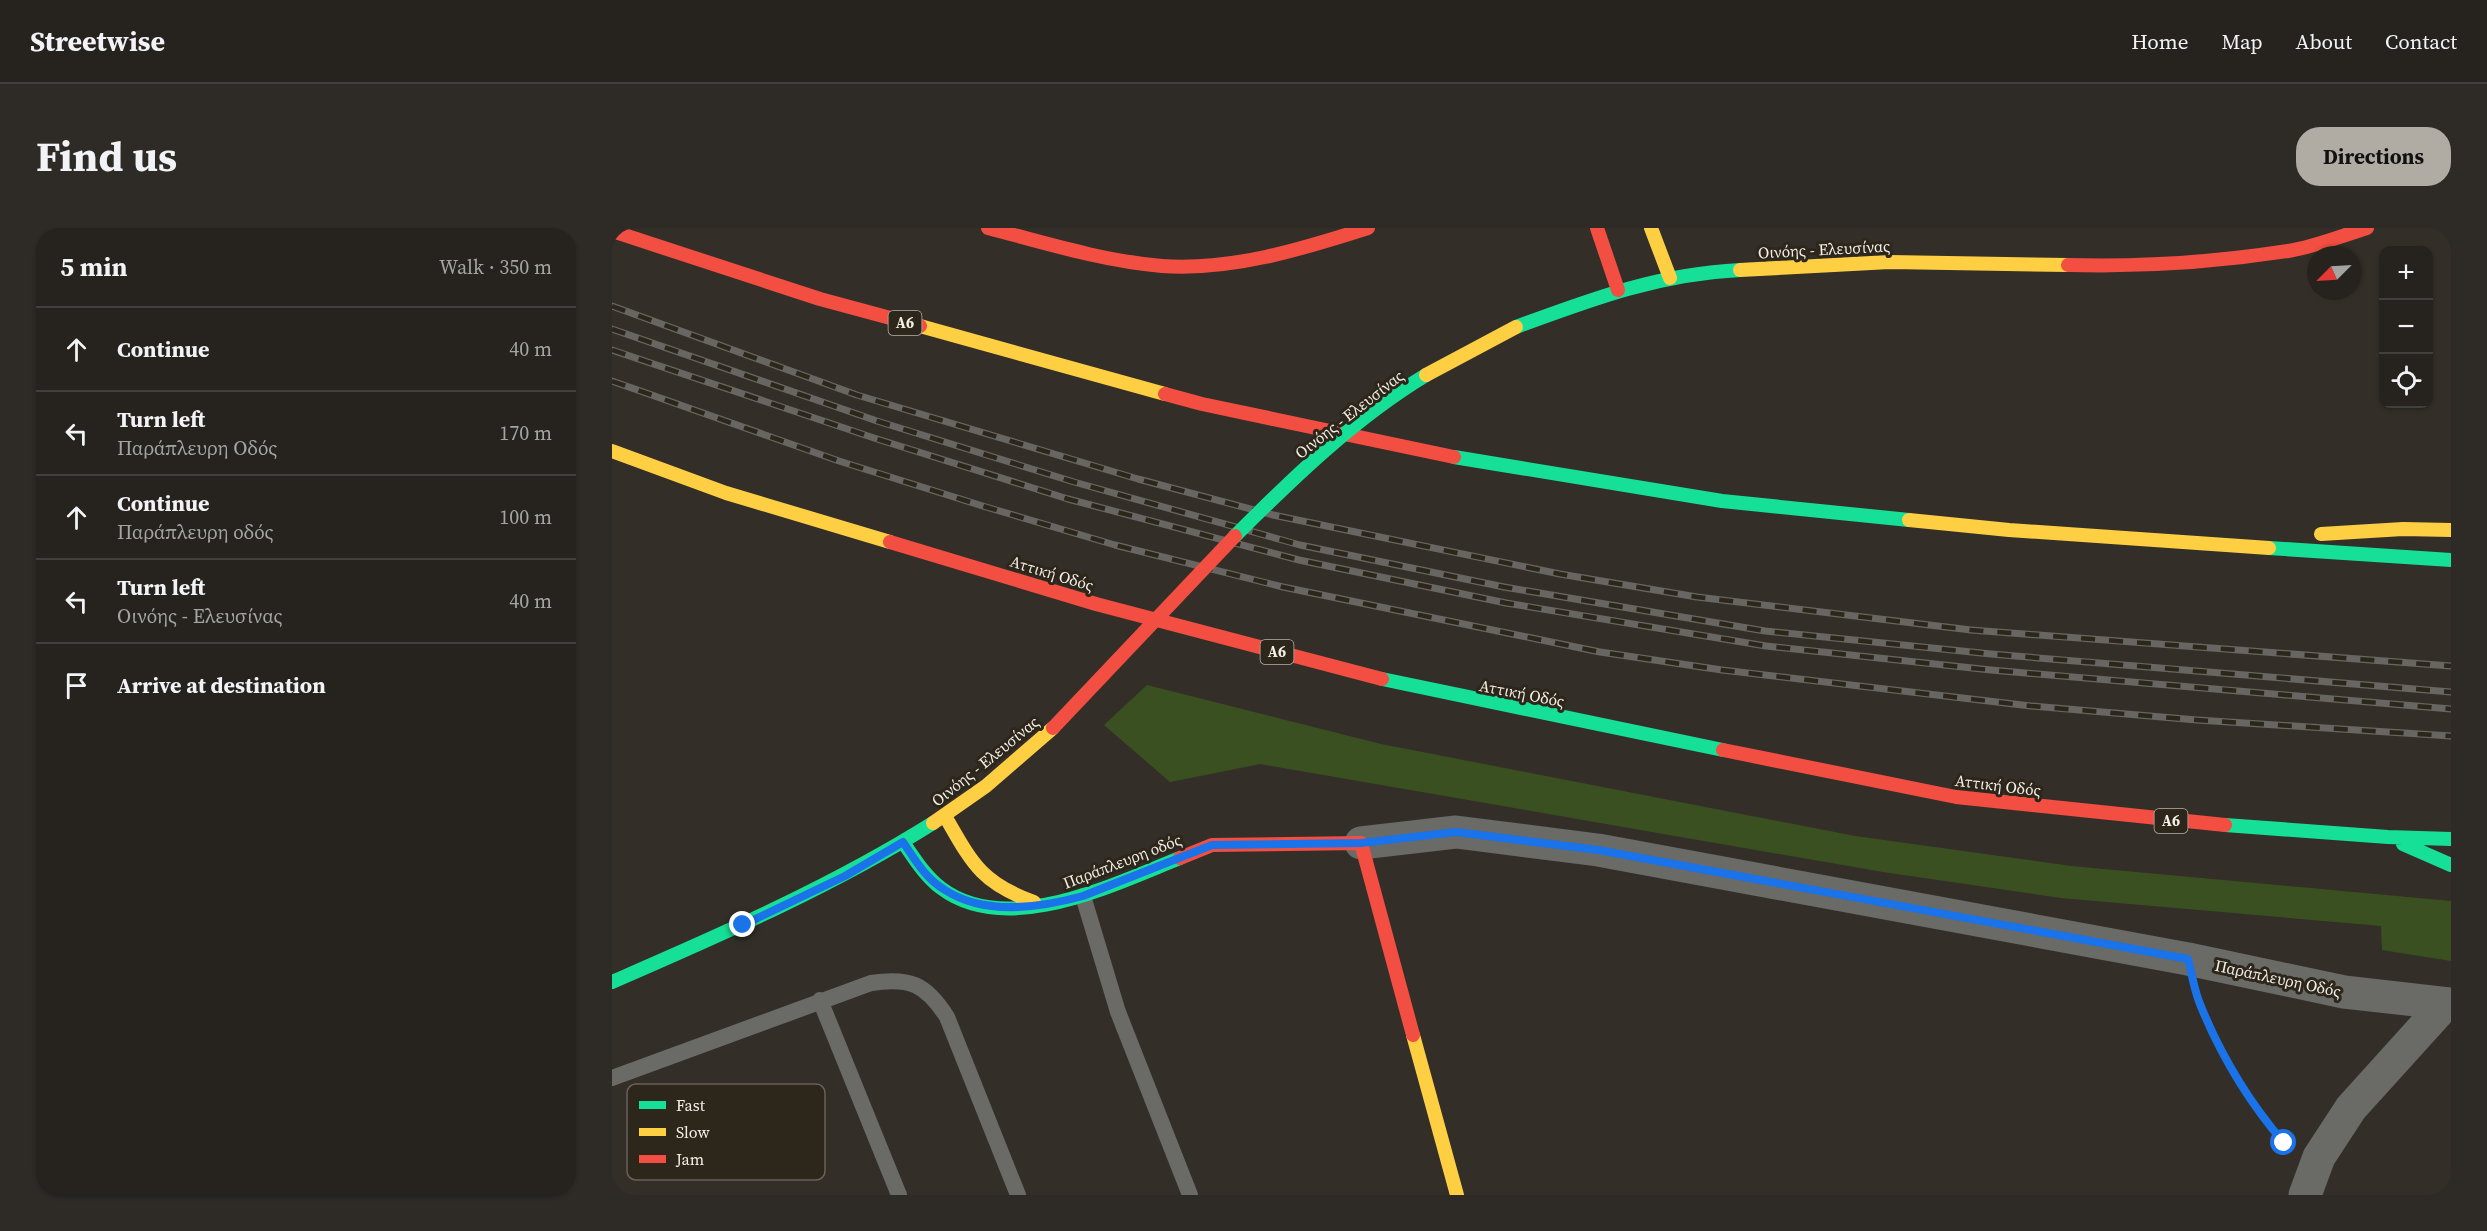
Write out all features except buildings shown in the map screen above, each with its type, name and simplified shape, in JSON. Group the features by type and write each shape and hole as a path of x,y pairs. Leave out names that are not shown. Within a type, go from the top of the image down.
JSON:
{"main road":[{"path":"988,228 1135,263 1183,266 1229,263 1325,241 1368,228"},
{"path":"1597,228 1618,290"},
{"path":"1651,228 1670,278"},
{"name":"Οινόης - Ελευσίνας","path":"612,982 743,925 845,876 945,816 1009,767 1053,728 1270,501 1327,450 1392,398 1449,362 1516,327 1618,290 1670,278 1734,270 1890,262 2098,266 2219,259 2290,251 2367,228"},
{"name":"Α6","path":"612,231 820,299 1202,404 1489,464 1722,501 2009,530 2451,560"},
{"name":"Αττική Οδός","path":"612,451 726,493 1096,604 1411,687 1956,797 2164,820 2388,837 2451,839"},
{"path":"2312,534 2403,529 2451,530"},
{"path":"2185,542 2289,536"},
{"path":"945,816 974,862 991,881 1011,894 1039,904"},
{"path":"2388,837 2451,865"},
{"name":"Παράπλευρη οδός","path":"903,842 922,870 943,890 966,902 991,907 1039,904 1083,896 1212,845 1361,843"},
{"path":"1361,843 1457,1195"}],"street":[{"name":"Παράπλευρη Οδός","path":"1361,843 1456,832 1598,850 2188,959 2344,992 2448,1004"},
{"path":"2310,1182 2319,1156 2351,1108 2448,1004"}],"lane":[{"path":"1083,896 1118,1012 1190,1195"},
{"path":"612,1078 820,1000 872,983 894,979 916,984 935,998 947,1017 1018,1195"},
{"path":"820,1000 899,1195"}],"path":[{"path":"2188,959 2199,1002 2242,1087 2310,1182"}],"green space":[{"path":"1147,685 1381,744 1855,836 2071,866 2451,901 2451,961 2382,950 2381,926 2061,898 1883,872 1260,764 1170,782 1104,725"}],"railway":[{"path":"612,306 857,395 1138,479 1273,515 1560,574 1697,597 1971,630 2451,666"},
{"path":"612,329 877,421 1074,482 1300,545 1504,587 1765,631 1991,654 2451,692"},
{"path":"612,350 874,438 1068,499 1299,560 1506,603 1766,646 1991,670 2451,709"},
{"path":"612,381 839,461 1115,545 1283,587 1600,652 1722,670 2031,706 2197,720 2451,736"}],"traffic: fast":[{"path":"1516,327 1653,282 1710,272 1740,270"},
{"path":"1235,536 1326,450 1374,410 1426,375"},
{"path":"1454,457 1722,501 1909,520"},
{"path":"2269,548 2451,560"},
{"path":"1382,679 1723,750"},
{"path":"612,982 816,889 933,823"},
{"path":"2225,825 2388,837 2451,839"},
{"path":"903,842 925,872 941,888 968,902 997,908 1028,907 1060,902 1124,881 1180,858"},
{"path":"2403,844 2451,865"}],"traffic: slow":[{"path":"1651,228 1670,278"},
{"path":"1740,270 1890,262 2068,265"},
{"path":"920,326 1165,394"},
{"path":"1426,375 1516,327"},
{"path":"612,451 726,493 890,542"},
{"path":"1909,520 2009,530 2269,548"},
{"path":"2321,534 2403,529 2451,530"},
{"path":"933,823 986,786 1053,728"},
{"path":"945,816 980,870 1002,887 1034,902"},
{"path":"1413,1035 1457,1195"}],"traffic: jam":[{"path":"988,228 1118,260 1188,267 1266,257 1368,228"},
{"path":"1597,228 1618,290"},
{"path":"2068,265 2150,264 2261,255 2308,247 2367,228"},
{"path":"612,231 820,299 920,326"},
{"path":"1165,394 1202,404 1454,457"},
{"path":"1053,728 1235,536"},
{"path":"890,542 1096,604 1382,679"},
{"path":"1723,750 1956,797 2225,825"},
{"path":"1180,858 1212,845 1361,843 1413,1035"}],"route":[{"path":"743,925 845,876 903,842 922,870 943,890 966,902 991,907 1063,902 1212,845 1361,843 1456,832 1598,850 2188,959 2199,1002 2213,1033 2242,1087 2265,1122 2284,1143"}]}
